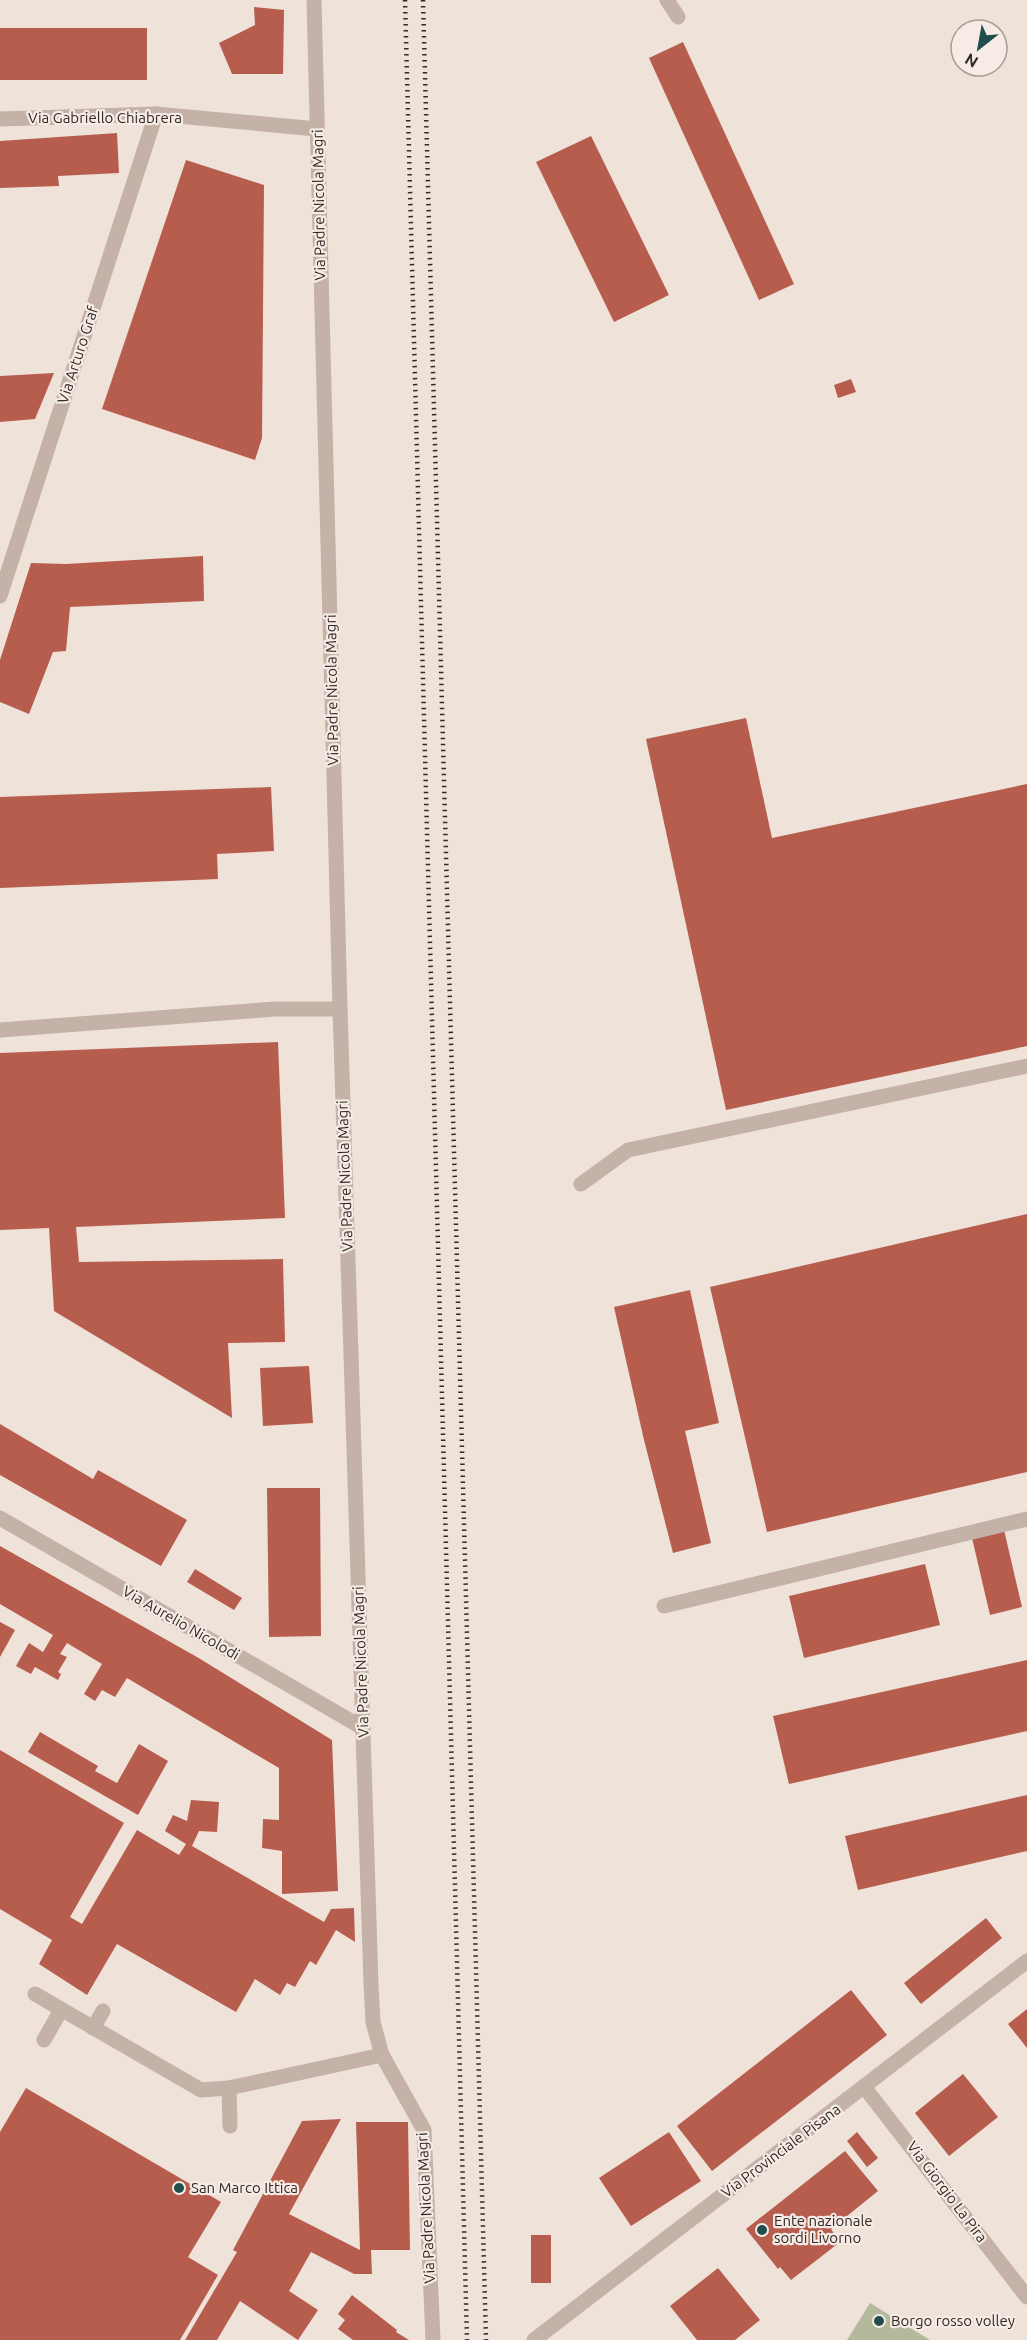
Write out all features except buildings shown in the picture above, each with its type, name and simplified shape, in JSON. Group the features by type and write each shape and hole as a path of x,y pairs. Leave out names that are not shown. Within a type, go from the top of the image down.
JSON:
{"street":[{"name":"Via Padre Nicola Magri","path":"314,0 340,1009 371,1984 373,2022 382,2055 424,2130 433,2340"},
{"path":"667,0 678,17"},
{"name":"Via Gabriello Chiabrera","path":"0,119 156,114 317,129"},
{"name":"Via Arturo Graf","path":"0,596 156,114"},
{"path":"0,1030 275,1009 340,1009"},
{"path":"581,1184 628,1150 1027,1066"},
{"name":"Via Aurelio Nicolodi","path":"0,1518 363,1728"},
{"path":"664,1606 1027,1519"},
{"name":"Via Provinciale Pisana","path":"534,2340 865,2088 1027,1961"},
{"path":"34,1994 201,2090 229,2088 382,2055"},
{"path":"44,2040 61,2010"},
{"path":"93,2028 103,2011"},
{"path":"229,2088 230,2126"},
{"name":"Via Giorgio La Pira","path":"865,2088 1027,2297"}],"green space":[{"name":"Borgo rosso volley","path":"870,2303 930,2340 847,2340"}],"railway":[{"path":"405,0 467,2340"},
{"path":"423,0 486,2340"}],"place":[{"name":"San Marco Ittica","path":"179,2188"},
{"name":"Ente nazionale sordi Livorno","path":"762,2230"},
{"name":"Borgo rosso volley","path":"879,2321"}]}
